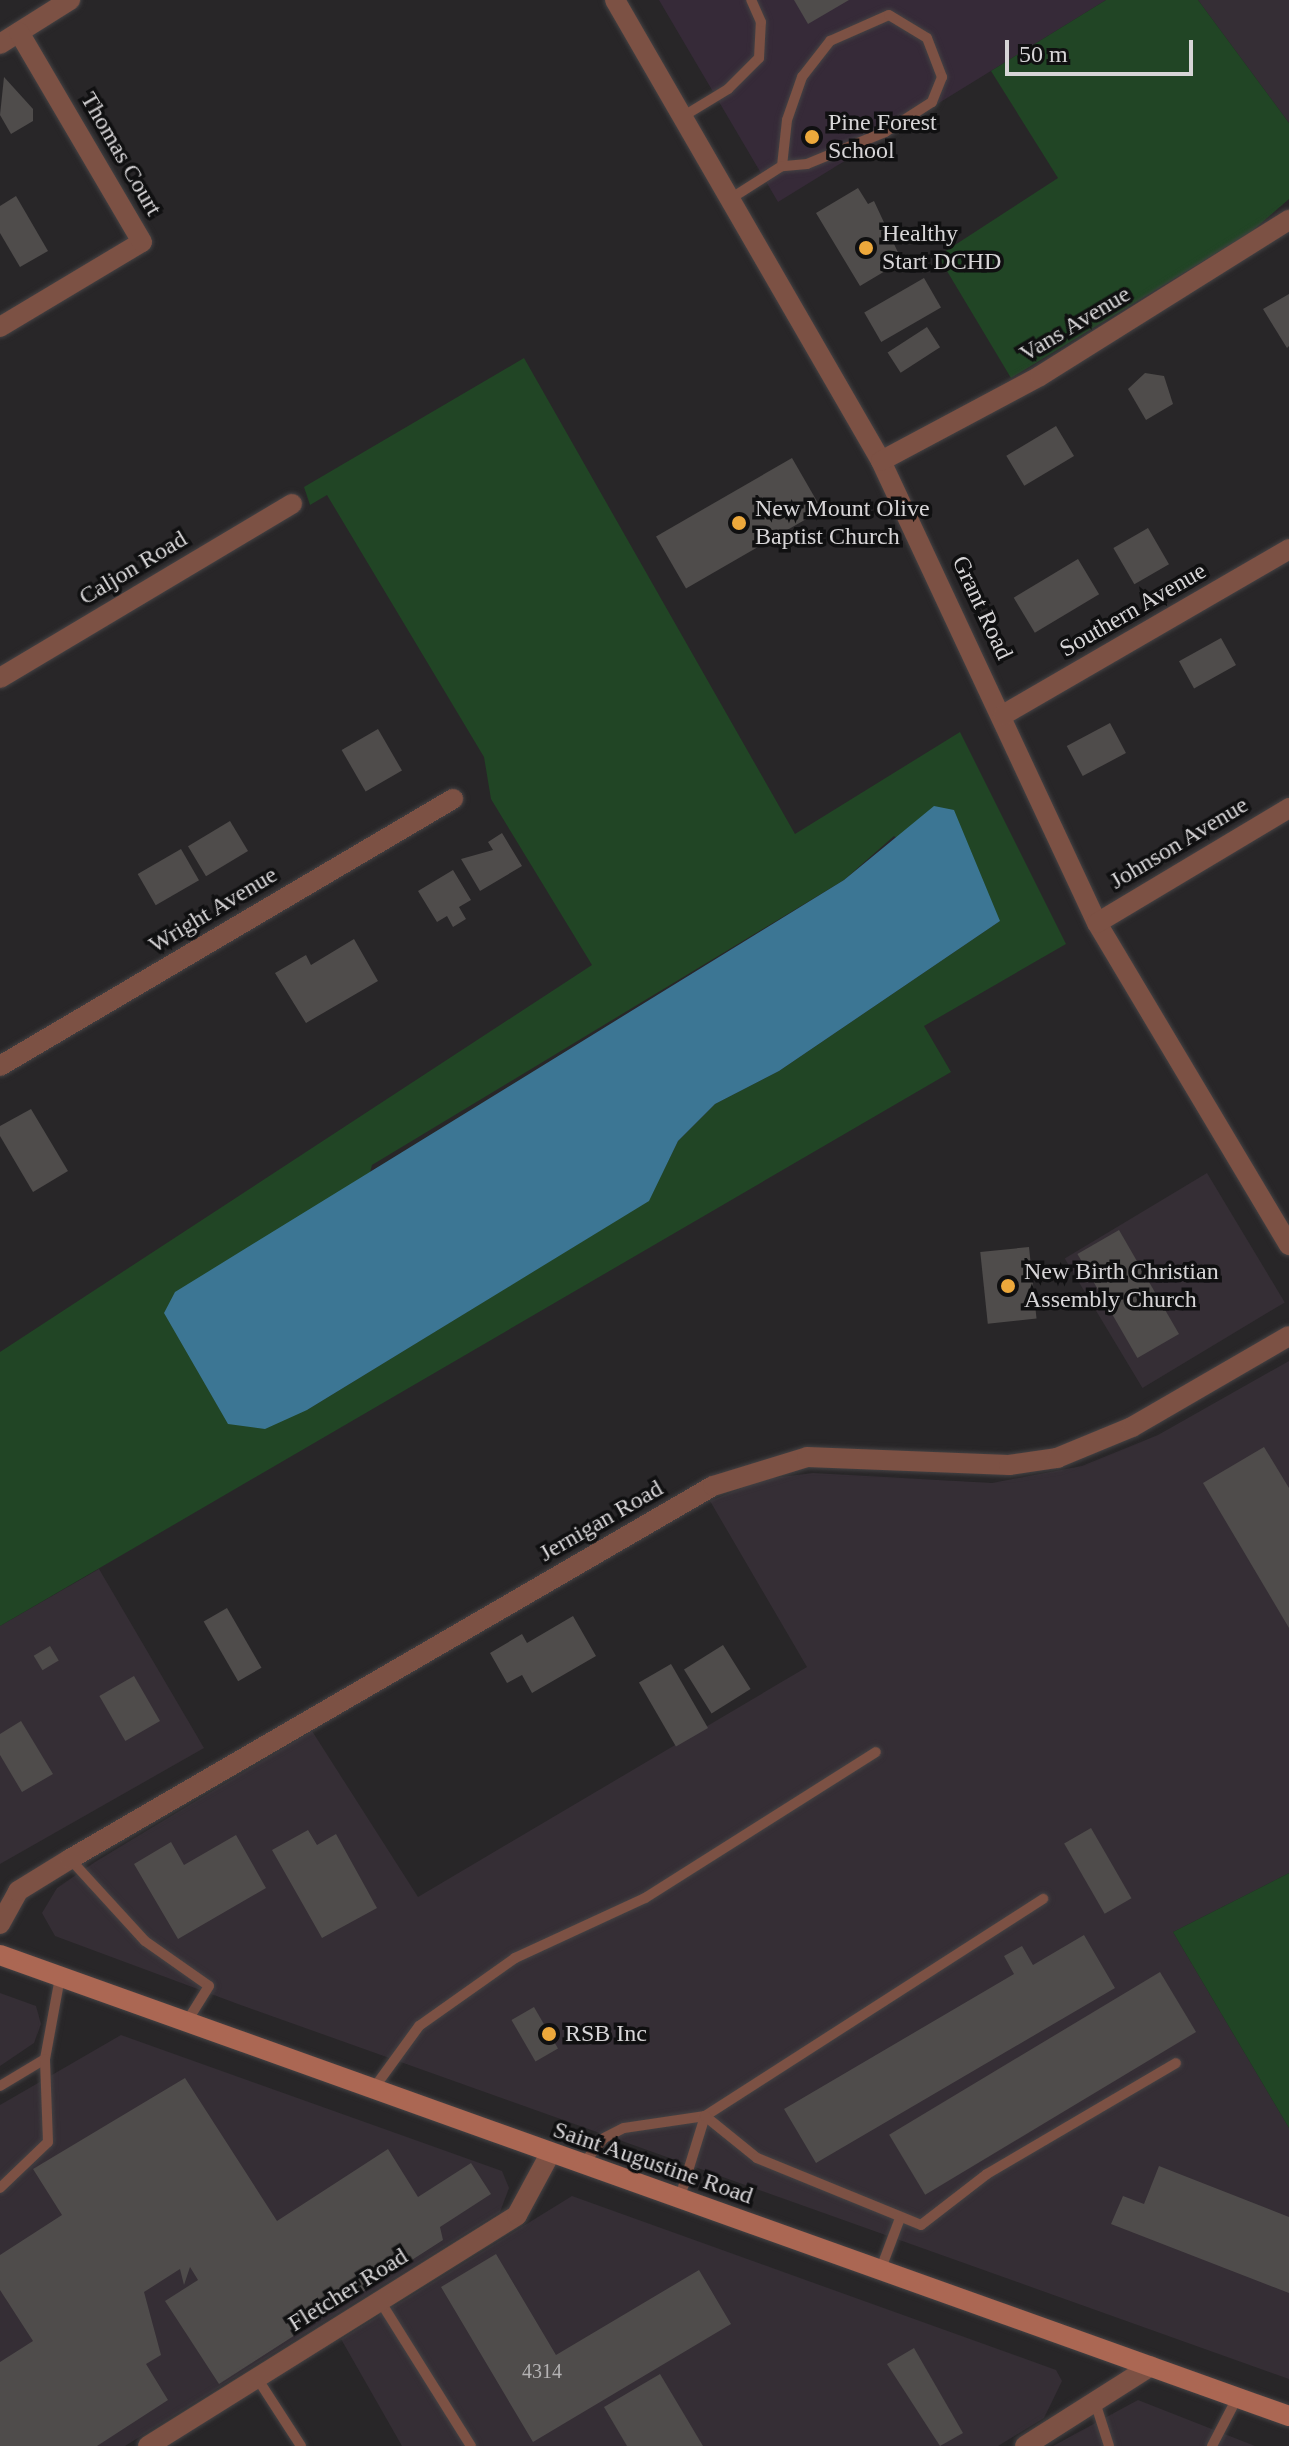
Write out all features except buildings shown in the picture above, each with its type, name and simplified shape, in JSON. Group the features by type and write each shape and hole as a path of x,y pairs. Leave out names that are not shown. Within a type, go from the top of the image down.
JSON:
{"main road":[{"name":"Saint Augustine Road","path":"0,1955 582,2166 1289,2416"}],"street":[{"path":"0,44 70,0"},
{"name":"Grant Road","path":"615,0 881,461 1003,715 1097,923 1289,1245"},
{"name":"Thomas Court","path":"0,327 142,242 19,32"},
{"name":"Vans Avenue","path":"881,461 1040,376 1289,220"},
{"name":"Caljon Road","path":"0,678 292,504"},
{"name":"Southern Avenue","path":"1003,715 1289,549"},
{"name":"Wright Avenue","path":"0,1066 453,799"},
{"name":"Johnson Avenue","path":"1097,923 1289,808"},
{"name":"Jernigan Road","path":"0,1924 18,1891 70,1859 713,1486 807,1457 1009,1465 1057,1458 1132,1427 1289,1336"},
{"name":"Fletcher Road","path":"157,2444 517,2215 550,2154"},
{"path":"1025,2446 1151,2366"}],"lane":[{"path":"682,117 728,89 759,58 761,22 751,0"},
{"path":"730,199 782,166 807,164 885,132 932,102 942,77 927,38 889,15 830,41 802,77 787,120 782,166"},
{"path":"373,2090 419,2026 515,1958 645,1898 876,1752"},
{"path":"70,1859 145,1941 209,1986 186,2023"},
{"path":"582,2166 604,2138 624,2128 705,2116 1043,1899"},
{"path":"0,2188 48,2142 45,2059 60,1977"},
{"path":"0,2086 45,2059"},
{"path":"705,2116 757,2158 921,2225 987,2174 1176,2063"},
{"path":"679,2200 705,2116"},
{"path":"880,2271 900,2218"},
{"path":"380,2301 471,2446"},
{"path":"257,2378 301,2446"},
{"path":"1212,2446 1237,2398"},
{"path":"1095,2402 1109,2446"}],"shaded area":[{"name":"Pine Forest School","path":"659,0 1106,0 778,202"},
{"path":"1198,0 1289,0 1289,123"},
{"path":"1207,1173 1285,1302 1142,1388 1065,1258"},
{"path":"1289,1361 1289,1873 1173,1932 1289,2128 1289,2379 55,1936 42,1913 57,1888 95,1862 312,1731 418,1897 807,1667 710,1501 764,1479 813,1473 992,1483 1082,1466 1158,1435"},
{"path":"99,1569 204,1748 0,1864 0,1626"},
{"path":"0,1993 36,2006 41,2024 34,2043 0,2066"},
{"path":"121,2035 502,2171 509,2188 500,2212 125,2446 0,2446 0,2105"},
{"path":"572,2196 1056,2370 1062,2381 1044,2418 998,2446 402,2446 341,2339"},
{"path":"1138,2400 1255,2446 1053,2446"}],"green space":[{"path":"1106,0 1198,0 1289,123 1289,199 1251,232 1011,378 938,256 1058,178 991,71"},
{"path":"524,358 795,834 960,732 1066,944 924,1026 951,1072 0,1626 0,1352 592,965 491,799 484,757 327,495 310,505 304,487","holes":["894,836 1000,921 779,1071 715,1104 678,1141 648,1201 307,1410 372,1165 844,880"]},
{"path":"1289,1873 1289,2128 1173,1932"}],"water":[{"path":"934,806 954,810 1000,921 779,1071 715,1104 678,1141 649,1201 307,1410 265,1429 228,1424 164,1313 175,1292 844,880"}],"place":[{"name":"Pine Forest School","path":"812,137"},
{"name":"Healthy Start DCHD","path":"866,248"},
{"name":"New Mount Olive Baptist Church","path":"739,523"},
{"name":"New Birth Christian Assembly Church","path":"1008,1286"},
{"name":"RSB Inc","path":"549,2034"}]}
